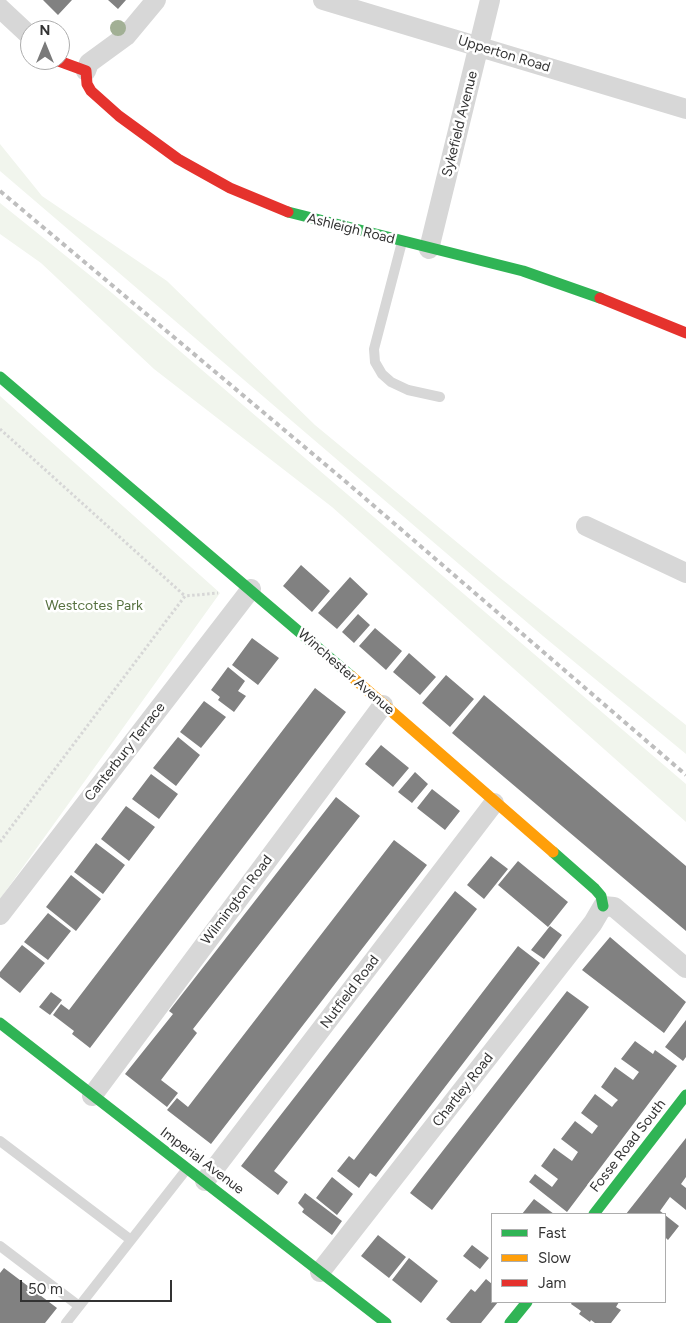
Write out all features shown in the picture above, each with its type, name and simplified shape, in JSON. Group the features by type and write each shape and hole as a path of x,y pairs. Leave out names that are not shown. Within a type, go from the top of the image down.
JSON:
{"street":[{"path":"70,66 86,71 89,63 126,36 156,0"},
{"name":"Upperton Road","path":"323,0 686,108"},
{"name":"Sykefield Avenue","path":"430,249 490,0"},
{"path":"0,8 20,27"},
{"name":"Ashleigh Road","path":"86,71 87,84 91,91 119,116 178,159 223,184 267,204 302,217 523,271 575,288 686,333"},
{"name":"Winchester Avenue","path":"0,377 251,589 494,804 595,889 601,896 603,906"},
{"path":"586,526 686,573"},
{"name":"Canterbury Terrace","path":"0,915 251,589"},
{"name":"Wilmington Road","path":"92,1096 383,705"},
{"name":"Nutfield Road","path":"205,1182 494,804"},
{"path":"603,906 614,907 686,968"},
{"name":"Chartley Road","path":"320,1272 593,923 603,906"},
{"name":"Imperial Avenue","path":"0,1023 386,1323"},
{"name":"Fosse Road South","path":"595,1213 686,1095"},
{"path":"510,1323 526,1303"}],"lane":[{"path":"402,242 374,349 375,362 382,374 391,382 408,390 440,397"},
{"path":"0,1141 131,1240"},
{"path":"66,1323 187,1168"},
{"path":"0,1246 79,1306"}],"path":[{"path":"0,429 185,596"},
{"path":"0,842 185,596 251,589"}],"green space":[{"path":"0,144 42,196 167,281 315,425 499,577 686,725 686,754 543,636 0,171"},
{"path":"0,203 112,293 686,784 686,822 332,507 154,369 41,263 0,234"},
{"name":"Westcotes Park","path":"0,396 220,593 0,899"}],"building":[{"path":"43,0 72,0 58,15"},
{"path":"108,0 126,0 118,9"},
{"path":"301,565 330,591 312,612 283,586"},
{"path":"350,577 368,594 337,629 318,613"},
{"path":"358,614 370,625 354,643 342,632"},
{"path":"375,628 402,651 386,670 359,646"},
{"path":"252,638 279,658 258,685 232,665"},
{"path":"409,653 436,677 420,695 393,672"},
{"path":"228,667 245,681 238,691 246,696 234,712 218,700 220,697 211,690"},
{"path":"446,675 474,699 450,727 422,703"},
{"path":"315,688 346,712 90,1048 72,1034 74,1031 53,1015 61,1004 69,1010"},
{"path":"484,695 686,866 686,931 452,733"},
{"path":"204,701 226,717 201,748 180,732"},
{"path":"178,737 200,755 176,786 153,768"},
{"path":"381,745 409,768 393,787 365,764"},
{"path":"415,772 428,784 412,803 398,792"},
{"path":"151,774 178,794 159,819 132,799"},
{"path":"432,789 460,811 445,830 417,808"},
{"path":"336,797 360,816 193,1029 197,1033 161,1080 178,1093 167,1107 125,1074 173,1014 169,1011"},
{"path":"126,806 155,827 129,861 101,839"},
{"path":"394,840 427,865 211,1144 167,1110 177,1098 188,1107"},
{"path":"96,843 125,865 103,894 74,872"},
{"path":"491,856 508,869 484,899 467,885"},
{"path":"518,861 568,902 548,927 498,885"},
{"path":"71,875 101,899 76,931 46,907"},
{"path":"455,891 477,909 274,1171 288,1182 278,1195 241,1166"},
{"path":"48,913 71,931 48,960 24,942"},
{"path":"550,926 562,935 544,959 531,950"},
{"path":"610,937 686,1002 664,1033 582,970"},
{"path":"22,945 45,963 20,993 0,977 0,972"},
{"path":"518,946 540,963 376,1177 370,1173 359,1188 337,1171 349,1156 354,1160"},
{"path":"567,991 589,1007 432,1210 410,1193"},
{"path":"51,992 62,1000 50,1015 39,1007"},
{"path":"686,1020 686,1057 683,1061 665,1047"},
{"path":"635,1041 653,1054 655,1050 677,1066 567,1212 529,1182 535,1174 552,1187 558,1179 541,1166 554,1148 572,1161 578,1152 561,1139 575,1121 592,1134 598,1126 581,1113 595,1094 612,1107 618,1100 601,1087 615,1067 633,1080 639,1072 621,1059"},
{"path":"686,1138 686,1177 681,1184 686,1188 686,1210 670,1197 660,1211 663,1213 627,1213"},
{"path":"332,1177 353,1194 337,1215 316,1198"},
{"path":"305,1193 342,1221 332,1235 302,1212 304,1209 298,1203"},
{"path":"534,1199 553,1213 523,1213"},
{"path":"666,1216 679,1226 668,1240 666,1238"},
{"path":"378,1235 406,1257 389,1278 361,1256"},
{"path":"472,1245 489,1258 480,1269 463,1256"},
{"path":"409,1258 438,1281 421,1303 392,1280"},
{"path":"4,1268 57,1308 45,1323 0,1323 0,1273"},
{"path":"486,1279 491,1283 491,1303 497,1303 481,1323 451,1323 446,1319 471,1289 475,1292"},
{"path":"618,1303 616,1307 621,1310 611,1323 595,1323 591,1320 590,1322 579,1314 581,1311 571,1304"}],"railway":[{"path":"0,191 345,481 686,775"}],"traffic: fast":[{"path":"288,212 523,271 600,298"},
{"path":"0,377 351,676"},
{"path":"553,852 595,889 601,896 603,906"},
{"path":"0,1023 386,1323"},
{"path":"595,1213 686,1095"},
{"path":"510,1323 526,1303"}],"traffic: slow":[{"path":"351,676 553,852"}],"traffic: jam":[{"path":"70,65 86,71 87,84 91,91 119,116 178,159 230,188 288,212"},
{"path":"600,298 686,333"}]}
